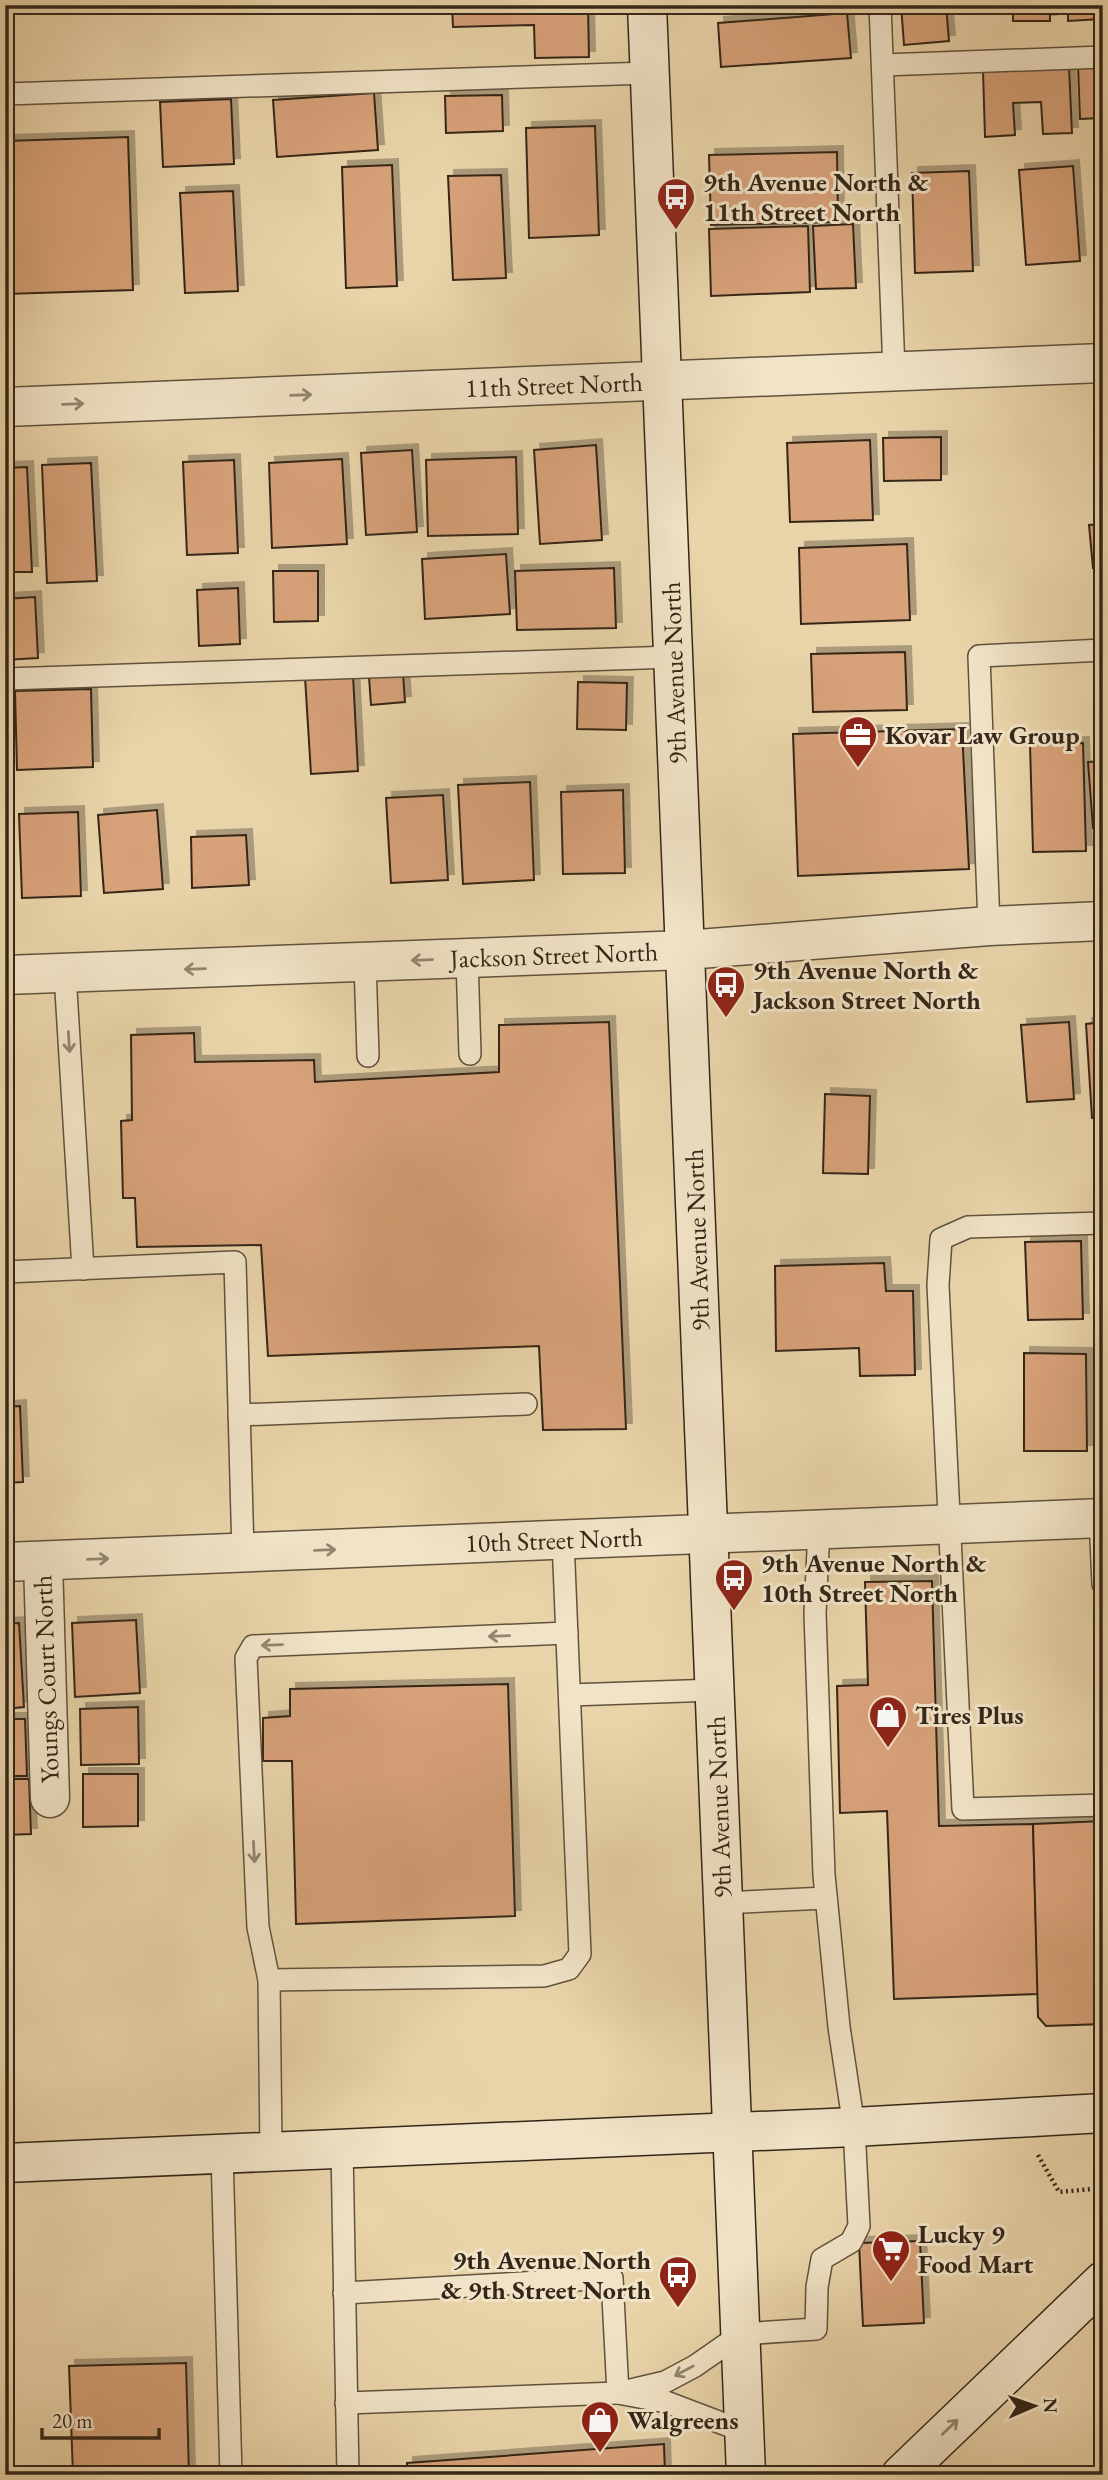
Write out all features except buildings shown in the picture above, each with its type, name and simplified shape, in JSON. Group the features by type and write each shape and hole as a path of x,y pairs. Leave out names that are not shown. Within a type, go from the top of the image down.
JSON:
{"street":[{"name":"9th Avenue North","path":"647,5 687,950 746,2475"},
{"name":"11th Street North","path":"5,407 1103,363"},
{"name":"Jackson Street North","path":"5,975 687,950 989,926 1103,921"},
{"name":"10th Street North","path":"5,1563 1101,1518"},
{"name":"Youngs Court North","path":"43,1561 50,1798"},
{"path":"5,2163 854,2127 1103,2113"},
{"path":"901,2475 1103,2281"}],"lane":[{"path":"880,5 894,371"},
{"path":"883,65 1103,57"},
{"path":"5,94 649,73"},
{"path":"989,926 979,656 1103,650"},
{"path":"5,679 673,657"},
{"path":"467,959 470,1054"},
{"path":"365,962 368,1056"},
{"path":"65,974 83,1269"},
{"path":"1103,1223 968,1227 941,1239 938,1285 963,1809 1103,1805"},
{"path":"5,1272 234,1262 243,1553"},
{"path":"239,1415 526,1404"},
{"path":"1101,1518 1103,1584"},
{"path":"346,2403 618,2393 665,2382 695,2366 741,2333 816,2329 817,2287 822,2259 851,2242 859,2226 854,2127 839,2027 826,1898 814,1613 819,1529"},
{"path":"269,1980 544,1976 569,1969 580,1954 563,1540"},
{"path":"271,2151 269,1980 257,1913 246,1658 253,1646 567,1633"},
{"path":"570,1695 715,1690"},
{"path":"723,1903 826,1898"},
{"path":"342,2148 348,2475"},
{"path":"222,2154 231,2475"},
{"path":"344,2293 612,2278 618,2393"},
{"path":"618,2393 666,2402 745,2432"}],"path":[{"path":"1017,2118 1059,2192 1103,2188"}],"place":[{"name":"9th Avenue North & 11th Street North","path":"676,231"},
{"name":"Kovar Law Group","path":"858,769"},
{"name":"9th Avenue North & Jackson Street North","path":"726,1019"},
{"name":"9th Avenue North & 10th Street North","path":"734,1612"},
{"name":"Tires Plus","path":"888,1749"},
{"name":"Lucky 9 Food Mart","path":"891,2283"},
{"name":"9th Avenue North & 9th Street North","path":"678,2309"},
{"name":"Walgreens","path":"600,2454"}]}
